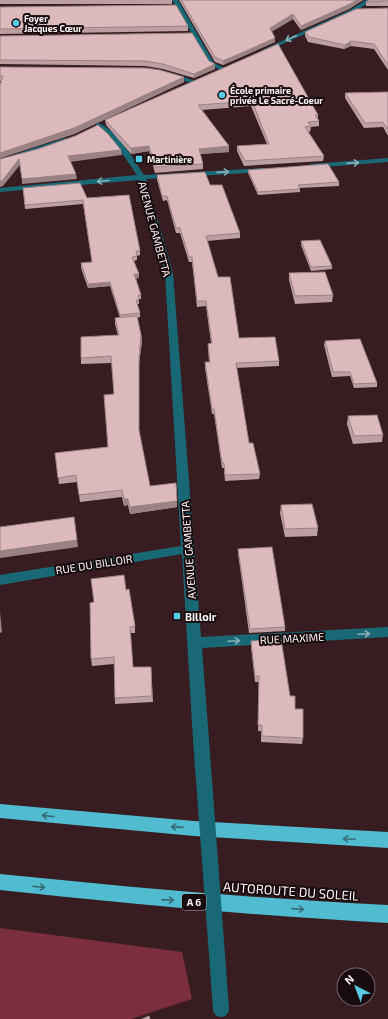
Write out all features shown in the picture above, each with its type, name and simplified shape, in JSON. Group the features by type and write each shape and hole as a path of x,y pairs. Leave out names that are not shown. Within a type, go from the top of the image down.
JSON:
{"highway":[{"path":"0,811 100,821 301,836 388,840"},
{"name":"AUTOROUTE DU SOLEIL","path":"0,882 160,899 303,910 388,914"}],"street":[{"path":"175,0 212,64 226,68 215,73"},
{"path":"259,53 352,11 370,0"},
{"path":"171,6 179,6"},
{"path":"352,11 363,10"},
{"path":"187,34 196,34"},
{"path":"161,71 194,82"},
{"path":"183,87 201,79"},
{"name":"AVENUE GAMBETTA","path":"99,125 111,135 126,153 142,178 169,273 221,1014"},
{"path":"0,161 74,137"},
{"path":"305,166 388,160"},
{"path":"0,190 274,169"},
{"name":"RUE DU BILLOIR","path":"0,580 188,549"},
{"name":"RUE MAXIME","path":"195,643 388,632"}],"shaded area":[{"path":"0,928 182,952 192,999 131,1019 0,1019"}],"building":[{"path":"181,0 357,0 301,26 293,14 270,28 275,38 223,61 215,57"},
{"path":"369,0 388,0 388,1 366,2"},
{"path":"176,5 188,26 0,29 0,7"},
{"path":"388,8 388,65 374,44 351,41 345,45 309,37 305,32 356,9"},
{"path":"192,33 209,61 215,64 194,74 163,64 145,61 0,60 0,36"},
{"path":"278,44 318,115 315,115 319,121 308,122 311,126 305,127 324,156 245,161 237,146 269,144 252,101 198,105 229,146 199,149 203,164 155,167 149,146 131,148 105,120"},
{"path":"0,67 145,68 160,70 184,77 74,128 0,153 0,85 3,76 0,76"},
{"path":"388,92 388,130 383,122 365,123 345,93"},
{"path":"98,125 108,134 121,150 68,156 76,174 22,179 19,159 2,181 0,181 0,159 38,149 75,136"},
{"path":"328,164 339,182 298,185 300,189 258,192 248,170"},
{"path":"205,172 210,185 222,185 240,233 206,236 218,277 230,277 239,338 275,337 279,361 236,363 249,443 253,443 260,474 225,475 214,409 212,409 205,362 210,362 208,344 212,343 206,301 197,301 192,257 189,257 180,228 176,228 167,196 162,196 157,175"},
{"path":"80,183 87,198 129,195 140,251 136,251 137,256 132,257 139,274 134,274 141,295 138,295 139,300 136,300 140,313 120,315 110,282 88,284 81,263 92,262 83,200 25,205 23,188"},
{"path":"320,240 332,266 311,267 301,241"},
{"path":"325,272 333,295 295,296 289,273"},
{"path":"137,316 141,335 139,358 139,430 150,486 176,483 177,501 130,507 128,499 124,499 122,490 79,495 76,475 58,478 55,453 108,447 104,395 114,394 111,356 81,358 81,337 119,335 115,318"},
{"path":"360,339 377,383 354,384 350,372 333,372 325,341"},
{"path":"377,415 383,435 354,436 348,416"},
{"path":"312,504 318,528 285,529 281,505"},
{"path":"74,517 77,540 0,551 0,527"},
{"path":"272,547 285,627 250,629 238,549"},
{"path":"124,575 126,590 129,589 135,626 130,627 133,667 151,667 152,696 115,698 114,657 91,659 90,603 94,602 91,579"},
{"path":"281,639 290,696 295,696 295,709 303,709 303,738 262,736 262,725 258,725 259,676 255,676 251,641"},
{"path":"149,1016 150,1019 142,1019"}],"place":[{"name":"Foyer Jacques Cœur","path":"16,23"},
{"name":"École primaire privée Le Sacré-Coeur","path":"222,95"},
{"name":"Martinière","path":"139,159"},
{"name":"Billoir","path":"177,616"}]}
